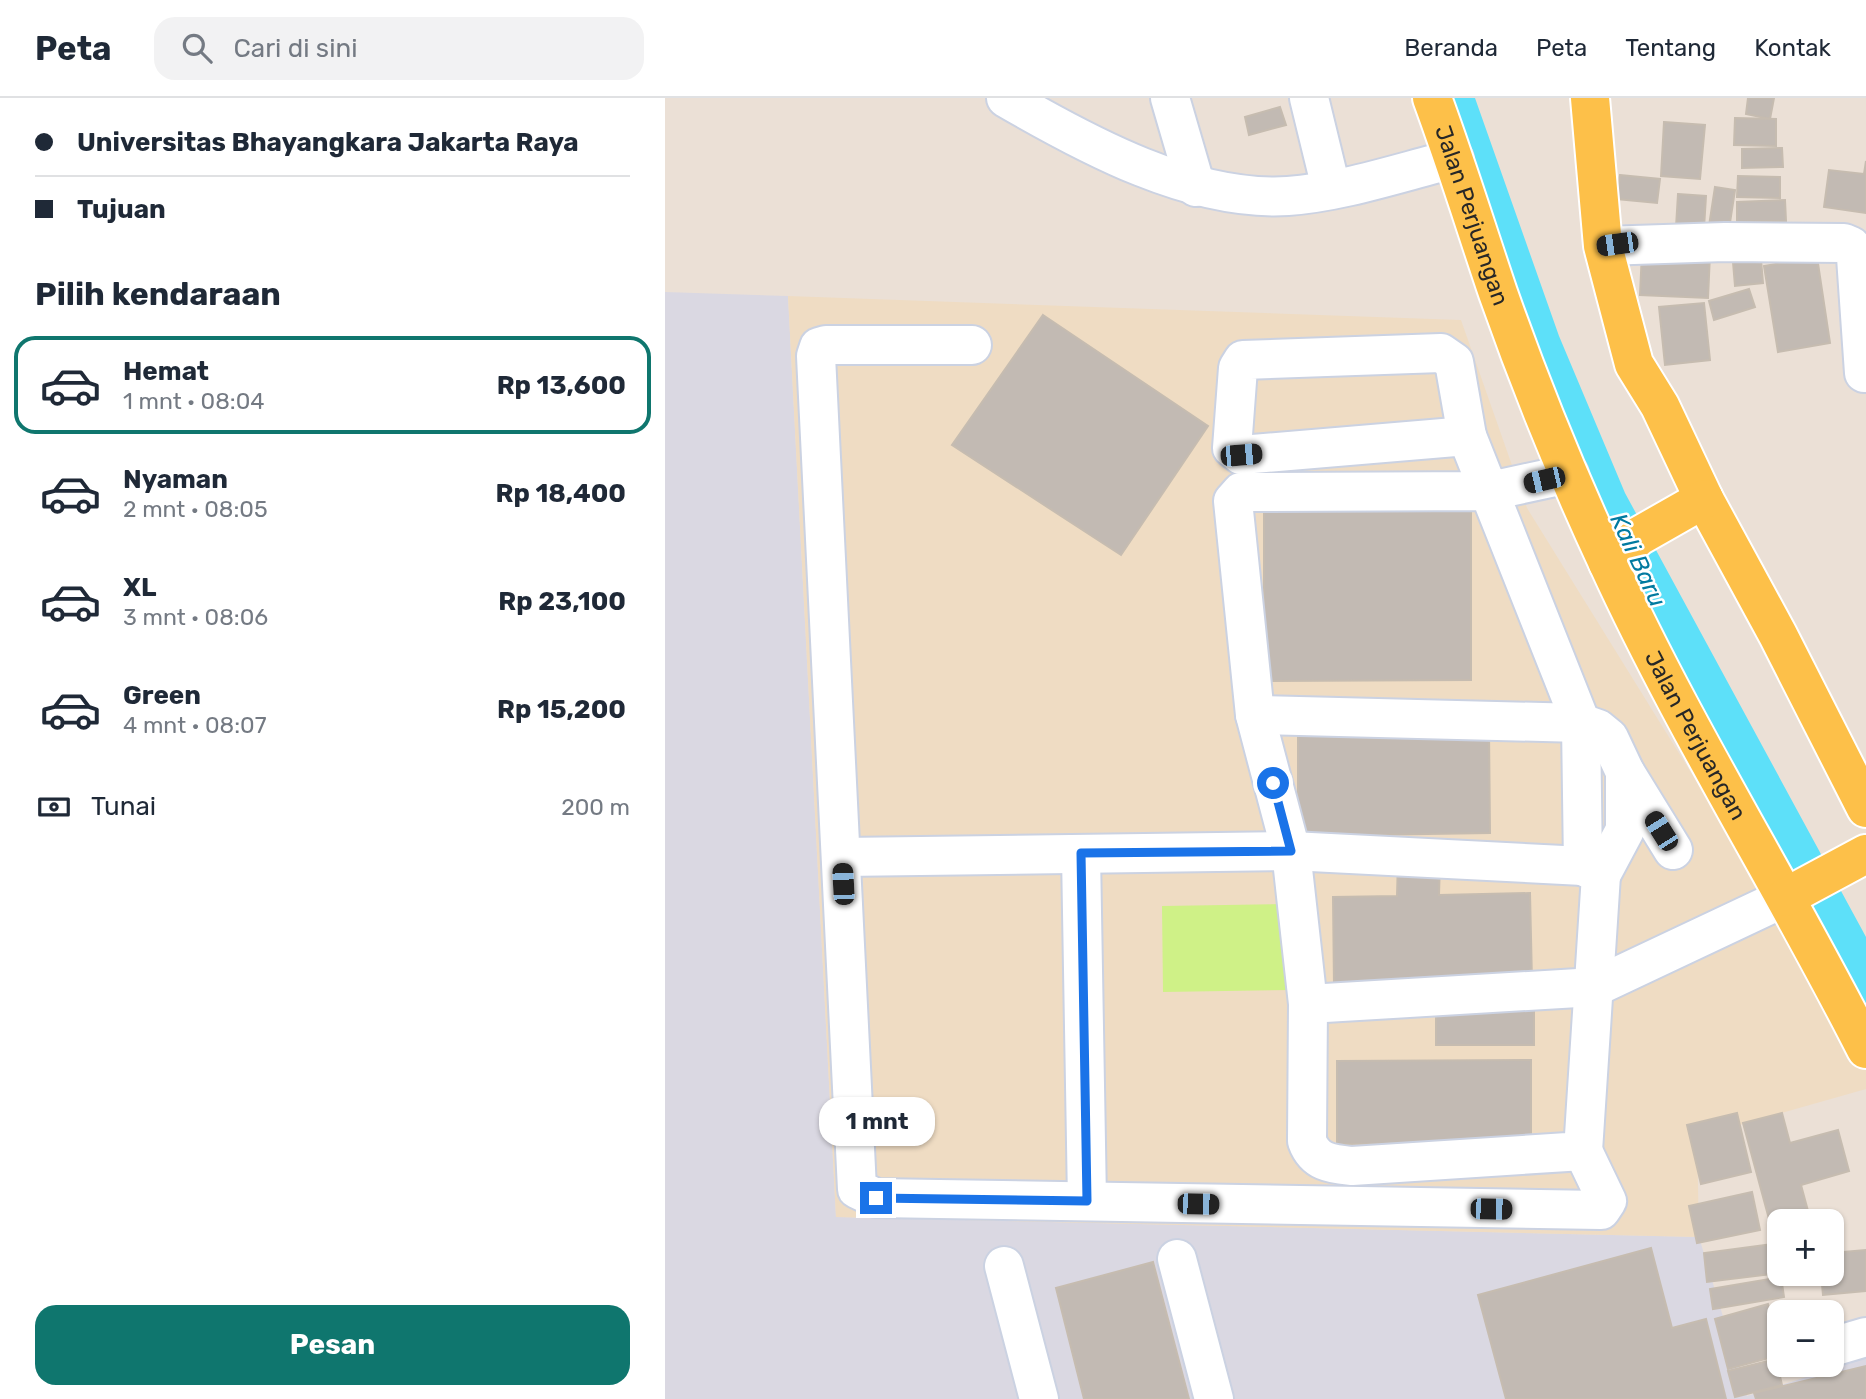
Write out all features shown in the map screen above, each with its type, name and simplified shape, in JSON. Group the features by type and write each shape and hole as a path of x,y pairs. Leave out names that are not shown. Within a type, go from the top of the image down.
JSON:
{"main road":[{"name":"Jalan Perjuangan","path":"1432,98 1499,295 1569,474 1677,699 1788,896 1866,1049"},
{"path":"1590,98 1602,246 1634,364 1660,406 1704,499 1778,635 1866,808"},
{"path":"1611,560 1639,536 1665,524 1704,499"},
{"path":"1788,896 1866,854"}],"street":[{"path":"1006,98 1102,148 1196,187 1289,196 1454,159"},
{"path":"1170,98 1196,187"},
{"path":"1309,98 1331,188"},
{"path":"1602,246 1725,242 1844,243 1851,246 1856,257 1864,373"},
{"path":"972,345 826,345 819,347 816,356 857,1189 876,1198 1601,1210 1607,1201 1583,1151 1595,987 1592,870 1581,723 1467,436 1454,362 1441,353 1243,360 1239,363 1232,448 1241,455 1467,436"},
{"path":"1569,474 1490,491 1241,492 1233,501 1255,715 1291,851 1308,1004 1307,1141 1318,1158 1352,1166 1583,1151"},
{"path":"1255,715 1581,723 1598,729 1609,738 1625,772 1673,850"},
{"path":"1592,870 1625,830 1625,772"},
{"path":"842,857 1291,851 1592,870"},
{"path":"1081,853 1087,1201"},
{"path":"1308,1004 1595,987 1788,896"},
{"path":"1177,1259 1214,1399"},
{"path":"1004,1266 1038,1399"},
{"path":"1844,1343 1866,1337"}],"shaded area":[{"path":"665,292 788,296 836,1217 1699,1237 1747,1396 1806,1377 1844,1377 1844,1365 1866,1358 1866,1399 665,1399"},
{"path":"788,296 1461,320 1527,508 1866,1055 1866,1089 1697,1137 1699,1237 836,1217"}],"green space":[{"path":"1291,904 1292,990 1163,992 1162,906"}],"water":[{"name":"Kali Baru","path":"1444,98 1475,98 1559,336 1625,493 1866,937 1866,1027 1587,495"}],"building":[{"path":"1748,98 1774,98 1770,119 1746,114"},
{"path":"1280,107 1286,125 1249,135 1245,117"},
{"path":"1735,118 1776,119 1776,146 1734,145"},
{"path":"1664,122 1705,125 1700,179 1661,176"},
{"path":"1782,148 1783,167 1742,168 1742,149"},
{"path":"1866,161 1866,213 1824,207 1829,170 1864,174"},
{"path":"1620,175 1660,179 1657,203 1617,199"},
{"path":"1738,176 1780,177 1780,198 1737,197"},
{"path":"1715,187 1735,190 1729,229 1709,226"},
{"path":"1678,194 1706,196 1704,228 1676,227"},
{"path":"1785,200 1786,221 1737,222 1737,202"},
{"path":"1760,248 1763,283 1735,286 1732,250"},
{"path":"1642,251 1710,254 1708,298 1640,295"},
{"path":"1817,257 1830,343 1778,352 1764,266"},
{"path":"1749,289 1755,307 1714,320 1709,301"},
{"path":"1704,303 1710,360 1665,365 1659,307"},
{"path":"1043,315 1208,426 1121,555 952,445"},
{"path":"1264,503 1471,503 1471,680 1264,681"},
{"path":"1489,732 1490,833 1298,836 1298,734"},
{"path":"1398,859 1440,860 1439,895 1530,893 1532,981 1334,986 1333,897 1397,896"},
{"path":"1436,1001 1534,1001 1534,1045 1436,1045"},
{"path":"1531,1060 1531,1143 1337,1144 1337,1061"},
{"path":"1737,1113 1751,1172 1701,1184 1687,1125"},
{"path":"1782,1113 1790,1143 1838,1130 1849,1171 1801,1185 1807,1209 1767,1209 1767,1212 1743,1123"},
{"path":"1752,1192 1760,1230 1697,1243 1689,1206"},
{"path":"1767,1245 1767,1275 1707,1282 1704,1253"},
{"path":"1651,1248 1672,1328 1706,1319 1726,1399 1506,1399 1478,1295"},
{"path":"1866,1250 1866,1291 1823,1295 1822,1286 1844,1286 1844,1252"},
{"path":"1153,1262 1189,1399 1084,1399 1056,1288"},
{"path":"1767,1279 1767,1286 1782,1286 1784,1297 1713,1309 1710,1289"},
{"path":"1767,1304 1767,1358 1728,1369 1715,1319"},
{"path":"1767,1361 1767,1377 1780,1377 1782,1385 1735,1397 1728,1371"},
{"path":"1866,1366 1866,1399 1756,1399 1754,1393 1820,1377 1844,1377 1844,1371"}],"route":[{"path":"876,1198 1087,1201 1081,853 1291,851 1273,783"}]}
